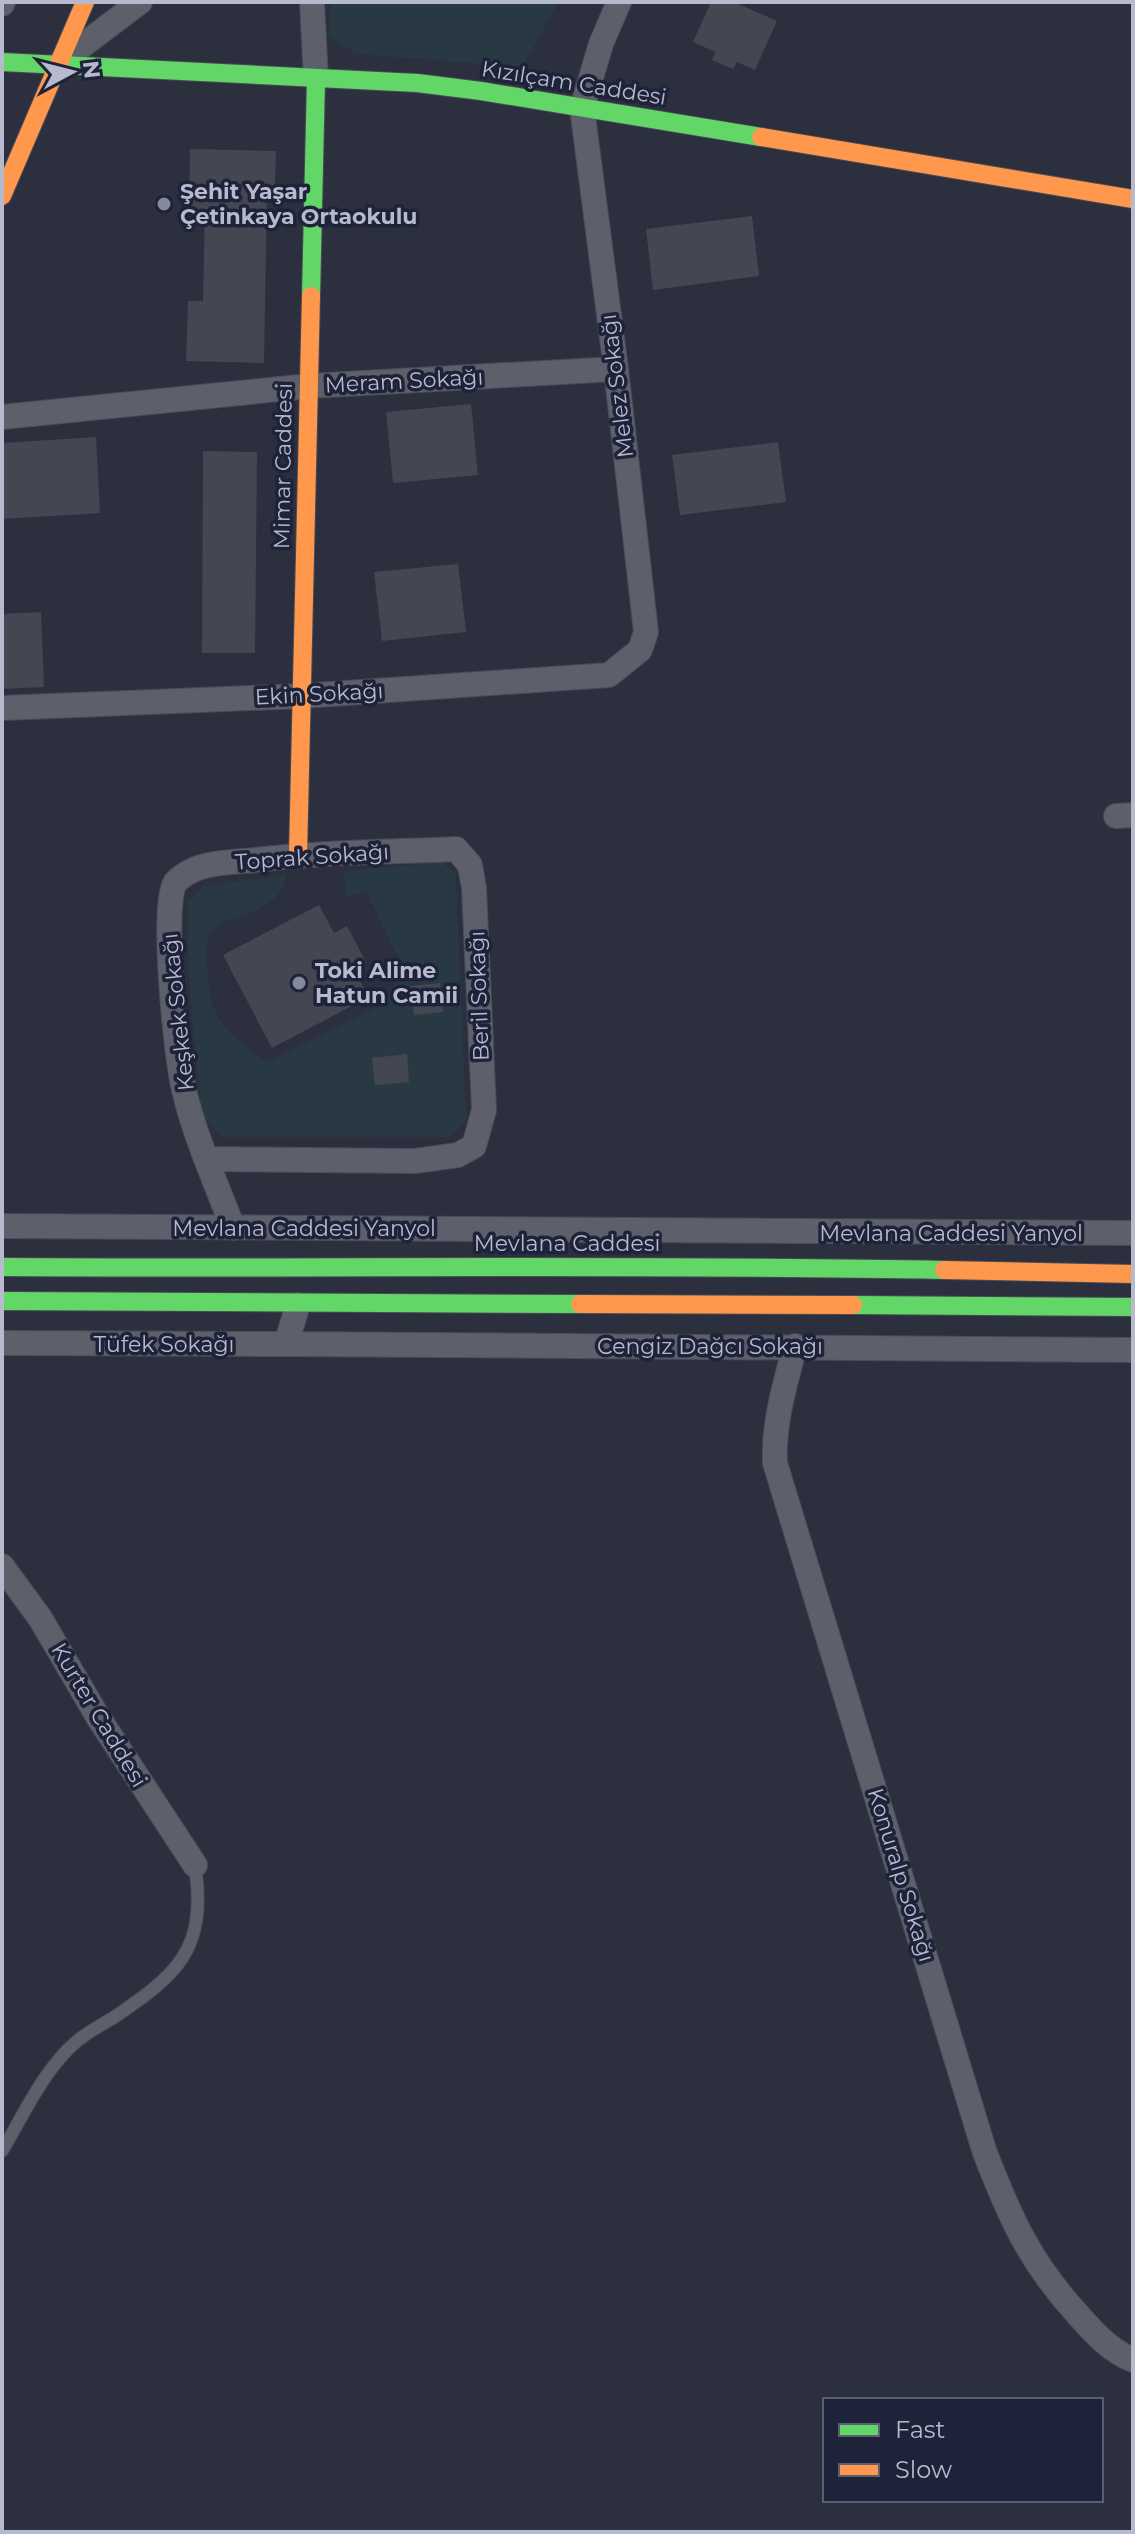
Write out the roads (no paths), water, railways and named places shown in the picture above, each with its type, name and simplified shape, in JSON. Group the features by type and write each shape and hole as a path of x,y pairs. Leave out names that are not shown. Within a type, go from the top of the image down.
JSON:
{"main road":[{"path":"2,196 85,2"},
{"name":"Kızılçam Caddesi","path":"2,62 417,83 1133,199"},
{"name":"Mimar Caddesi","path":"298,855 316,79"},
{"name":"Mevlana Caddesi","path":"2,1267 299,1269 733,1266 1133,1274"},
{"path":"2,1301 298,1305 745,1303 1133,1307"}],"street":[{"path":"56,66 140,2"},
{"path":"312,2 316,79"},
{"path":"582,108 601,44 619,2"},
{"name":"Melez Sokağı","path":"582,108 646,632 640,650 630,660"},
{"name":"Meram Sokağı","path":"2,417 309,386 616,369"},
{"name":"Ekin Sokağı","path":"2,708 302,696 609,675 630,660"},
{"name":"Toprak Sokağı","path":"174,884 187,873 200,868 298,855 456,849"},
{"name":"Beril Sokağı","path":"206,1159 415,1161 458,1155 474,1146 484,1110 474,888 470,865 456,849"},
{"name":"Keşkek Sokağı","path":"174,884 169,947 183,1089 233,1228"},
{"name":"Mevlana Caddesi Yanyol","path":"2,1226 1133,1233"},
{"path":"286,1344 298,1305"},
{"name":"Tüfek Sokağı","path":"2,1343 286,1344"},
{"name":"Cengiz Dağcı Sokağı","path":"286,1344 1133,1350"},
{"name":"Konuralp Sokağı","path":"795,1346 778,1414 774,1439 775,1463 984,2150 1022,2241 1058,2294 1099,2338 1120,2355 1133,2360"},
{"name":"Kurter Caddesi","path":"2,1566 54,1639 106,1729 195,1865"}],"lane":[{"path":"2,2151 33,2097 77,2041 151,1992 174,1972 188,1949 198,1921 200,1898 195,1865"}],"place":[{"name":"Şehit Yaşar Çetinkaya Ortaokulu","path":"164,204"},
{"name":"Toki Alime Hatun Camii","path":"299,983"}]}
